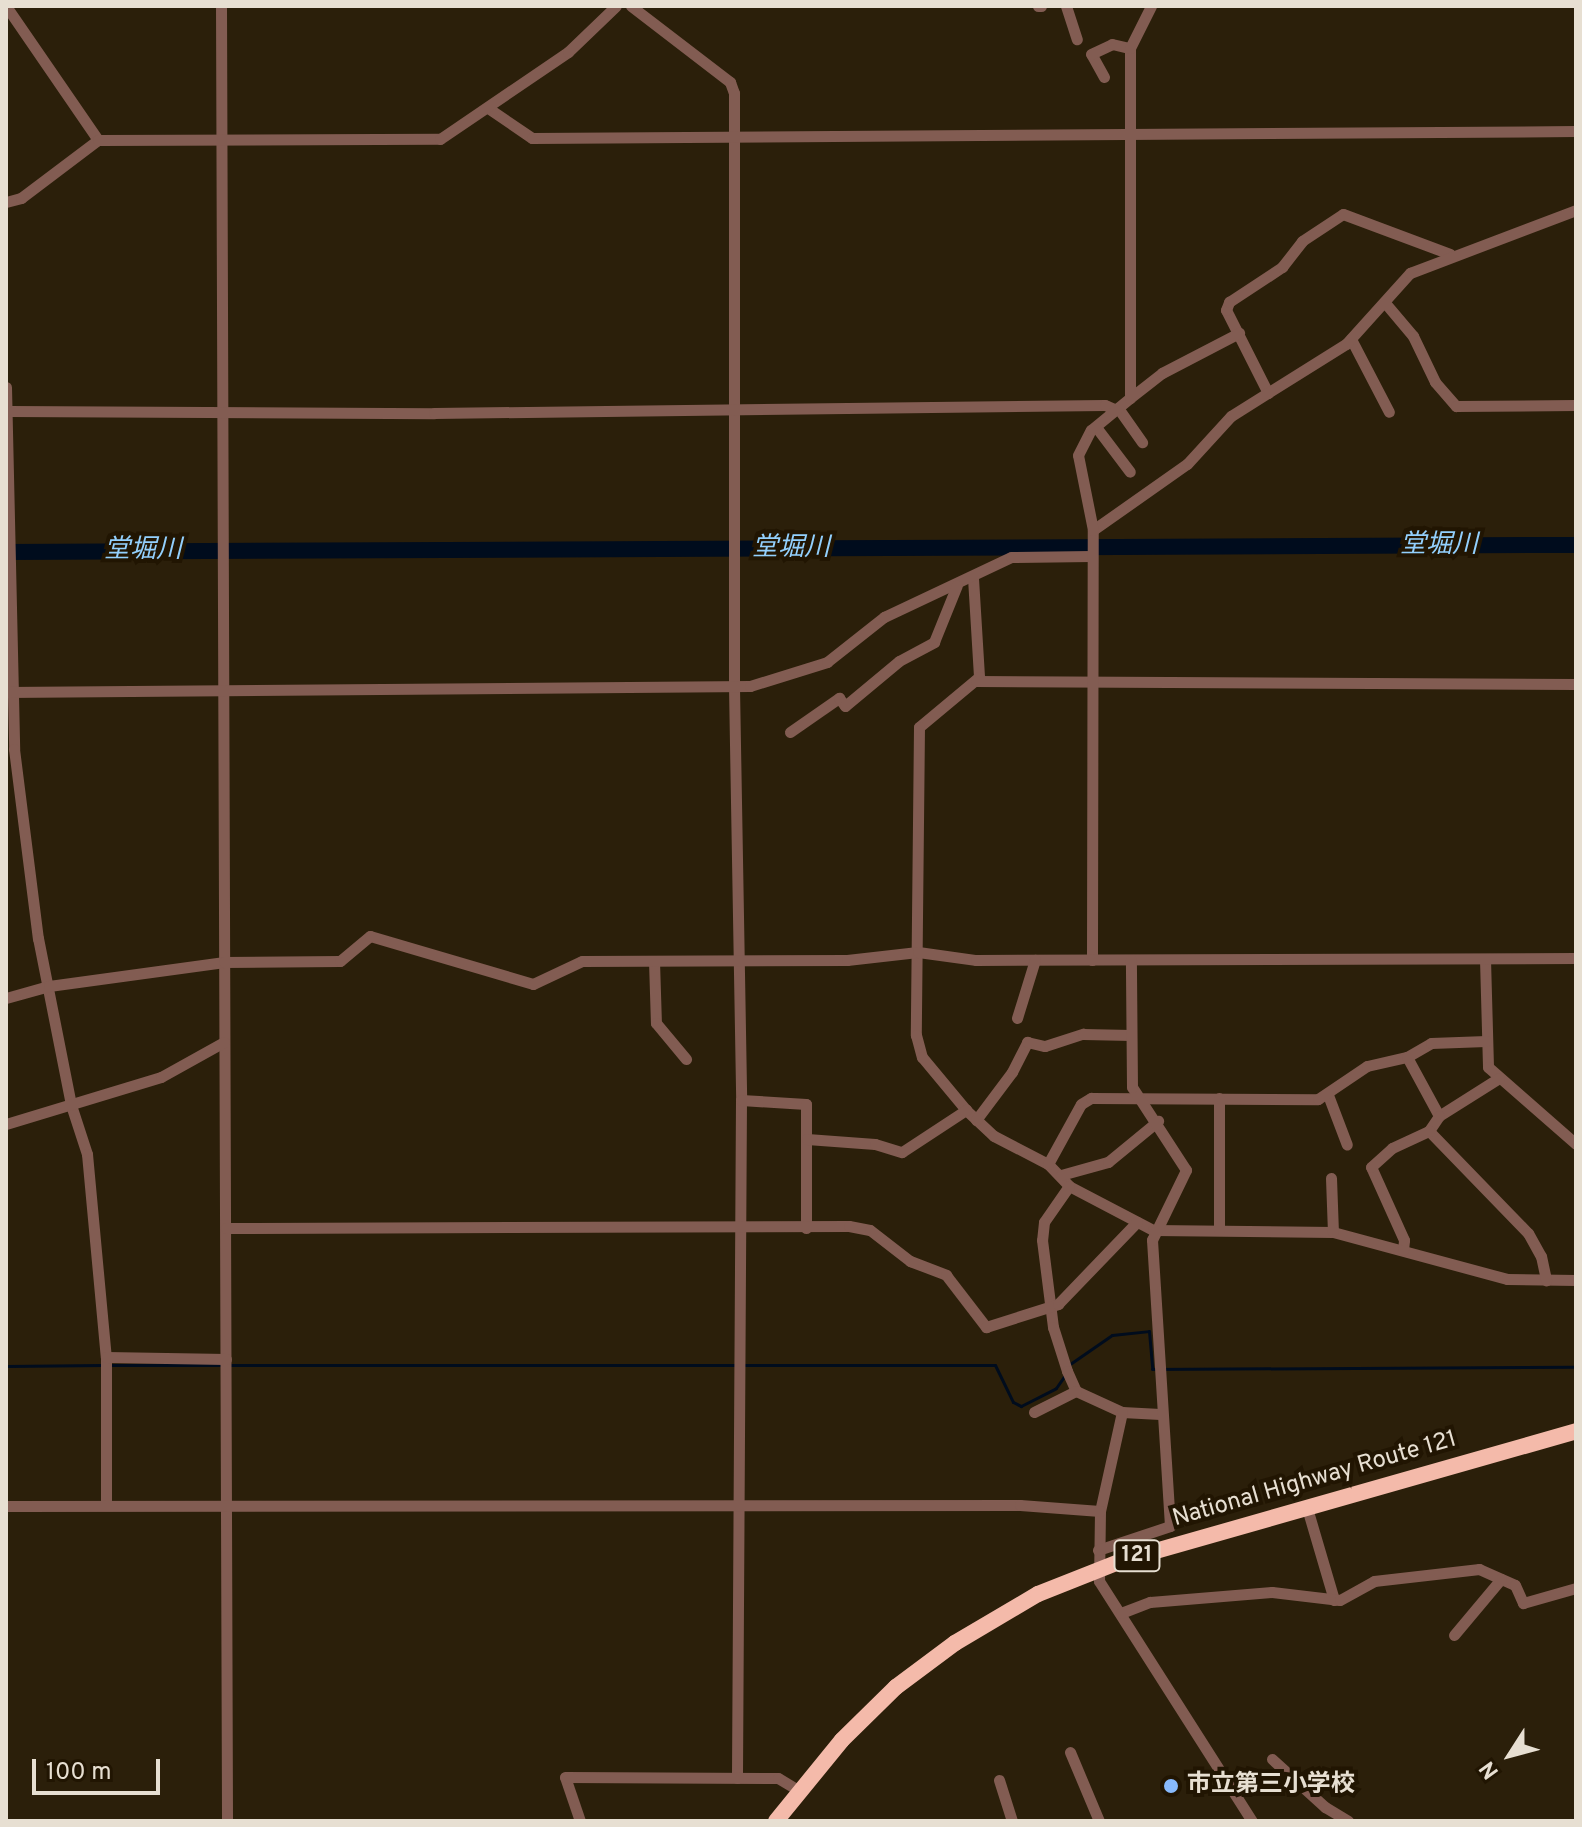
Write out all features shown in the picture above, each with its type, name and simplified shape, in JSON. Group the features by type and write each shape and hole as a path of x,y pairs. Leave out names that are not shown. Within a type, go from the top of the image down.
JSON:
{"highway":[{"name":"National Highway Route 121","path":"776,1821 877,1705 946,1649 1017,1604 1099,1568 1576,1431"}],"street":[{"path":"6,6 98,140"},
{"path":"221,6 227,1821"},
{"path":"6,202 21,198 98,140 440,139 568,52 616,6"},
{"path":"631,6 730,82 734,93 731,137 733,547 741,1100 737,1778"},
{"path":"1066,6 1077,39"},
{"path":"1130,398 1130,48 1151,6"},
{"path":"1104,77 1091,54 1112,44 1130,48"},
{"path":"488,108 532,138 1576,131"},
{"path":"1093,530 1187,464 1231,416 1351,339 1386,304 1392,290 1410,273 1450,254 1576,210"},
{"path":"1268,393 1226,310 1229,302 1282,267 1302,241 1340,215 1438,246 1450,254"},
{"path":"1386,304 1413,336 1435,382 1456,406 1576,405"},
{"path":"1092,960 1093,530 1078,455 1096,427 1162,373 1239,333"},
{"path":"1351,339 1389,412"},
{"path":"6,387 9,411 8,692 38,938 71,1105 87,1154 105,1362 106,1505"},
{"path":"9,411 1105,405 1117,409 1142,442"},
{"path":"1096,427 1130,472"},
{"path":"8,692 734,687 827,662 884,617 973,578 1011,557 1091,556"},
{"path":"973,578 976,681"},
{"path":"790,732 839,698 845,706 899,661 934,642 957,585"},
{"path":"1576,684 976,681 919,727 918,952 918,1045 966,1110 994,1136 1048,1164 1069,1186 1153,1230 1333,1232 1507,1279 1576,1280"},
{"path":"6,998 49,986 224,962 340,961 370,936 533,984 572,963 847,960 918,952 1035,960 1576,958"},
{"path":"1485,959 1488,1067 1576,1144"},
{"path":"1017,1018 1035,960"},
{"path":"1098,1550 1170,1526 1160,1414 1153,1230 1186,1170 1158,1121 1131,1084 1131,960"},
{"path":"654,961 656,1023 686,1059"},
{"path":"976,1120 1027,1042 1045,1046 1083,1034 1131,1035"},
{"path":"1048,1164 1081,1104 1091,1098 1328,1095 1367,1066 1407,1057 1431,1043 1486,1041"},
{"path":"6,1124 161,1077 224,1042"},
{"path":"1407,1057 1439,1116"},
{"path":"1403,1250 1404,1240 1371,1167 1392,1148 1429,1131 1439,1116 1499,1078"},
{"path":"1328,1095 1347,1145"},
{"path":"1219,1098 1219,1230"},
{"path":"741,1100 803,1100 807,1139 806,1228"},
{"path":"807,1139 875,1144 902,1152 966,1110"},
{"path":"1061,1175 1108,1162 1158,1121"},
{"path":"1429,1131 1528,1233 1541,1256 1546,1280"},
{"path":"1331,1178 1333,1232"},
{"path":"1069,1186 1044,1222 1050,1307 1076,1391 1122,1412 1160,1414"},
{"path":"226,1228 870,1230 910,1261 946,1275 981,1326 1058,1304 1137,1222"},
{"path":"105,1362 226,1359"},
{"path":"1034,1412 1076,1391"},
{"path":"1122,1412 1100,1511 1099,1581 1252,1821"},
{"path":"6,1506 1020,1505 1100,1511"},
{"path":"1307,1508 1334,1600"},
{"path":"1121,1613 1150,1602 1272,1592 1334,1600 1374,1581 1479,1569 1517,1587 1523,1603 1576,1588"},
{"path":"1454,1635 1501,1579"},
{"path":"1070,1752 1099,1821"},
{"path":"1272,1759 1325,1807 1348,1821"},
{"path":"580,1821 565,1777 778,1778 800,1791"},
{"path":"999,1780 1012,1821"}],"waterway":[{"name":"堂堀川","path":"6,552 1576,545"},
{"path":"1070,1364 1112,1335 1149,1331 1152,1369 1576,1367"},
{"path":"6,1366 102,1365"},
{"path":"110,1365 222,1365"},
{"path":"230,1365 995,1365 1013,1402 1021,1406 1056,1388 1065,1375"}],"place":[{"name":"市立第三小学校","path":"1171,1786"}]}
